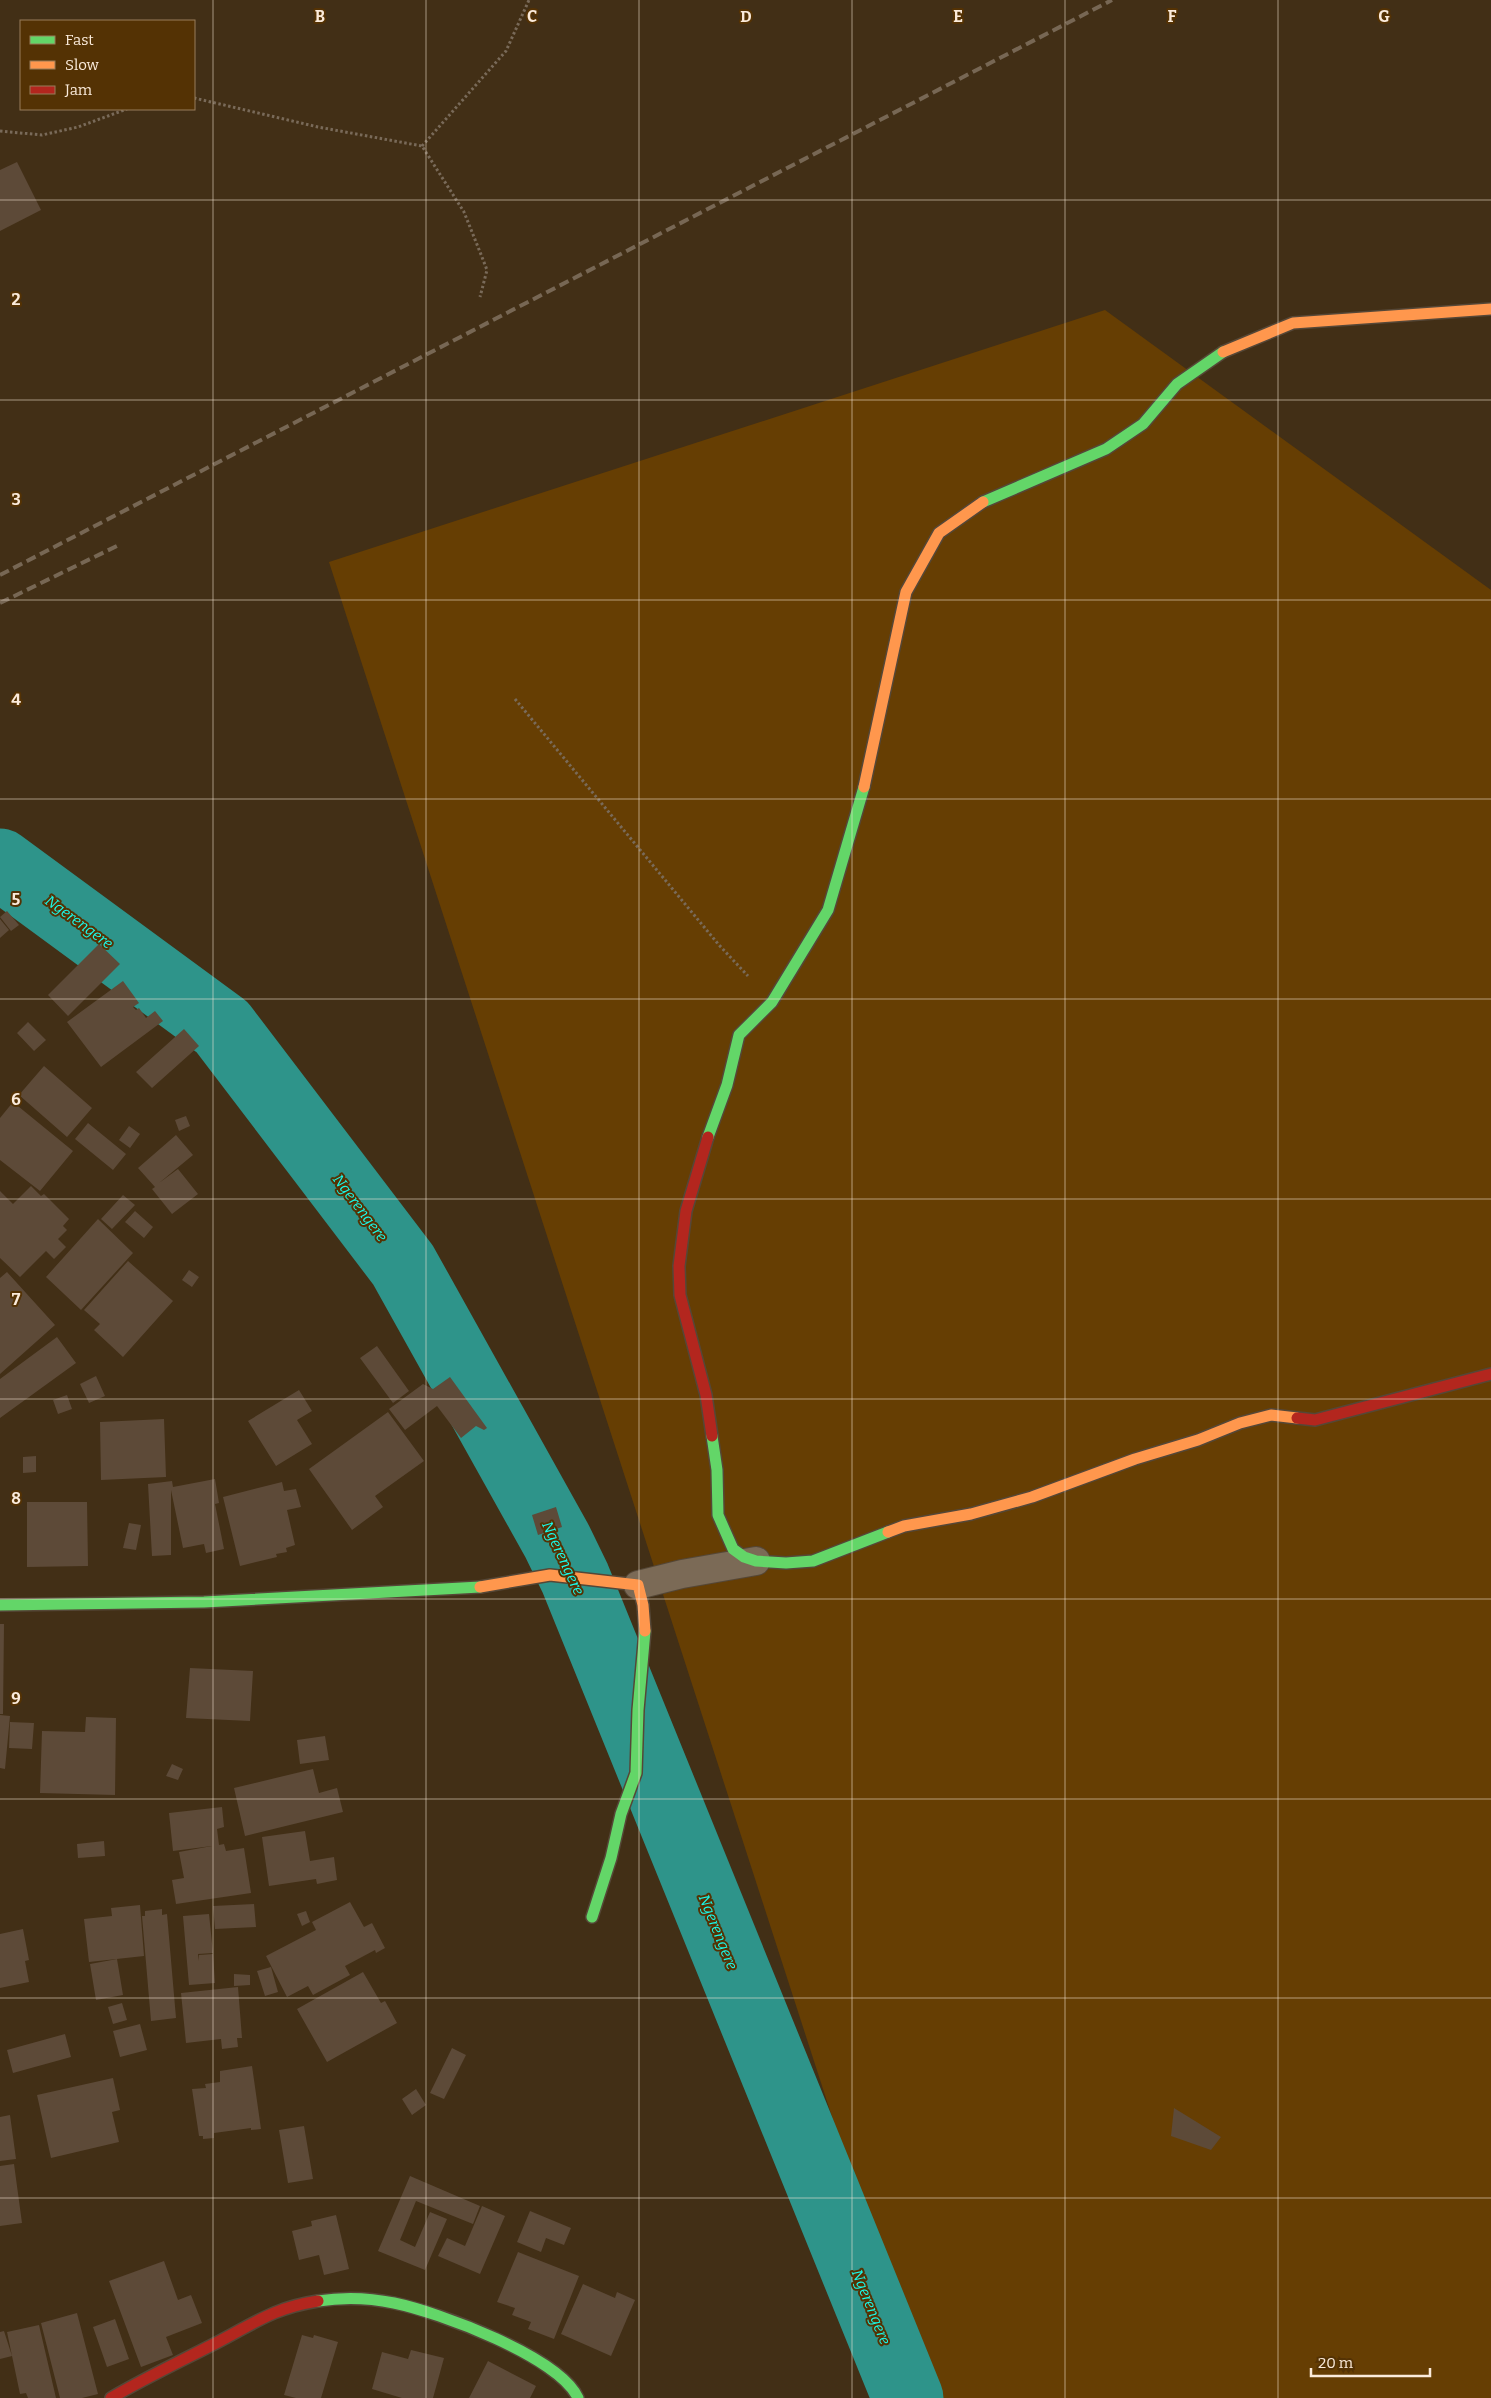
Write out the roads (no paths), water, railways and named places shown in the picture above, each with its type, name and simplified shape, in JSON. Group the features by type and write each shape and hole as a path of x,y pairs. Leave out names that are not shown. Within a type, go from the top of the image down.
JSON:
{"street":[{"path":"756,1561 744,1557 733,1549 718,1515 717,1470 706,1395 680,1295 678,1266 686,1211 696,1183 706,1142 727,1085 739,1035 772,1002 828,910 859,809 906,592 939,533 986,500 1106,449 1143,424 1177,384 1218,354 1293,324 1491,309"},
{"path":"0,1605 204,1602 486,1587 550,1575 638,1585 682,1574 756,1561 786,1563 813,1561 904,1526 971,1514 1032,1497 1135,1459 1198,1440 1240,1423 1270,1414 1315,1420 1491,1374"},
{"path":"592,1917 611,1858 621,1814 636,1772 638,1710 645,1630 643,1605 638,1585"},
{"path":"111,2398 268,2314 300,2304 331,2298 368,2298 431,2312 469,2325 551,2369 576,2390 578,2398"}],"waterway":[{"name":"Ngerengere","path":"0,864 222,1027 403,1265 557,1541 575,1578 908,2398"}],"railway":[{"path":"0,575 1112,0"},
{"path":"0,603 121,544"}]}
